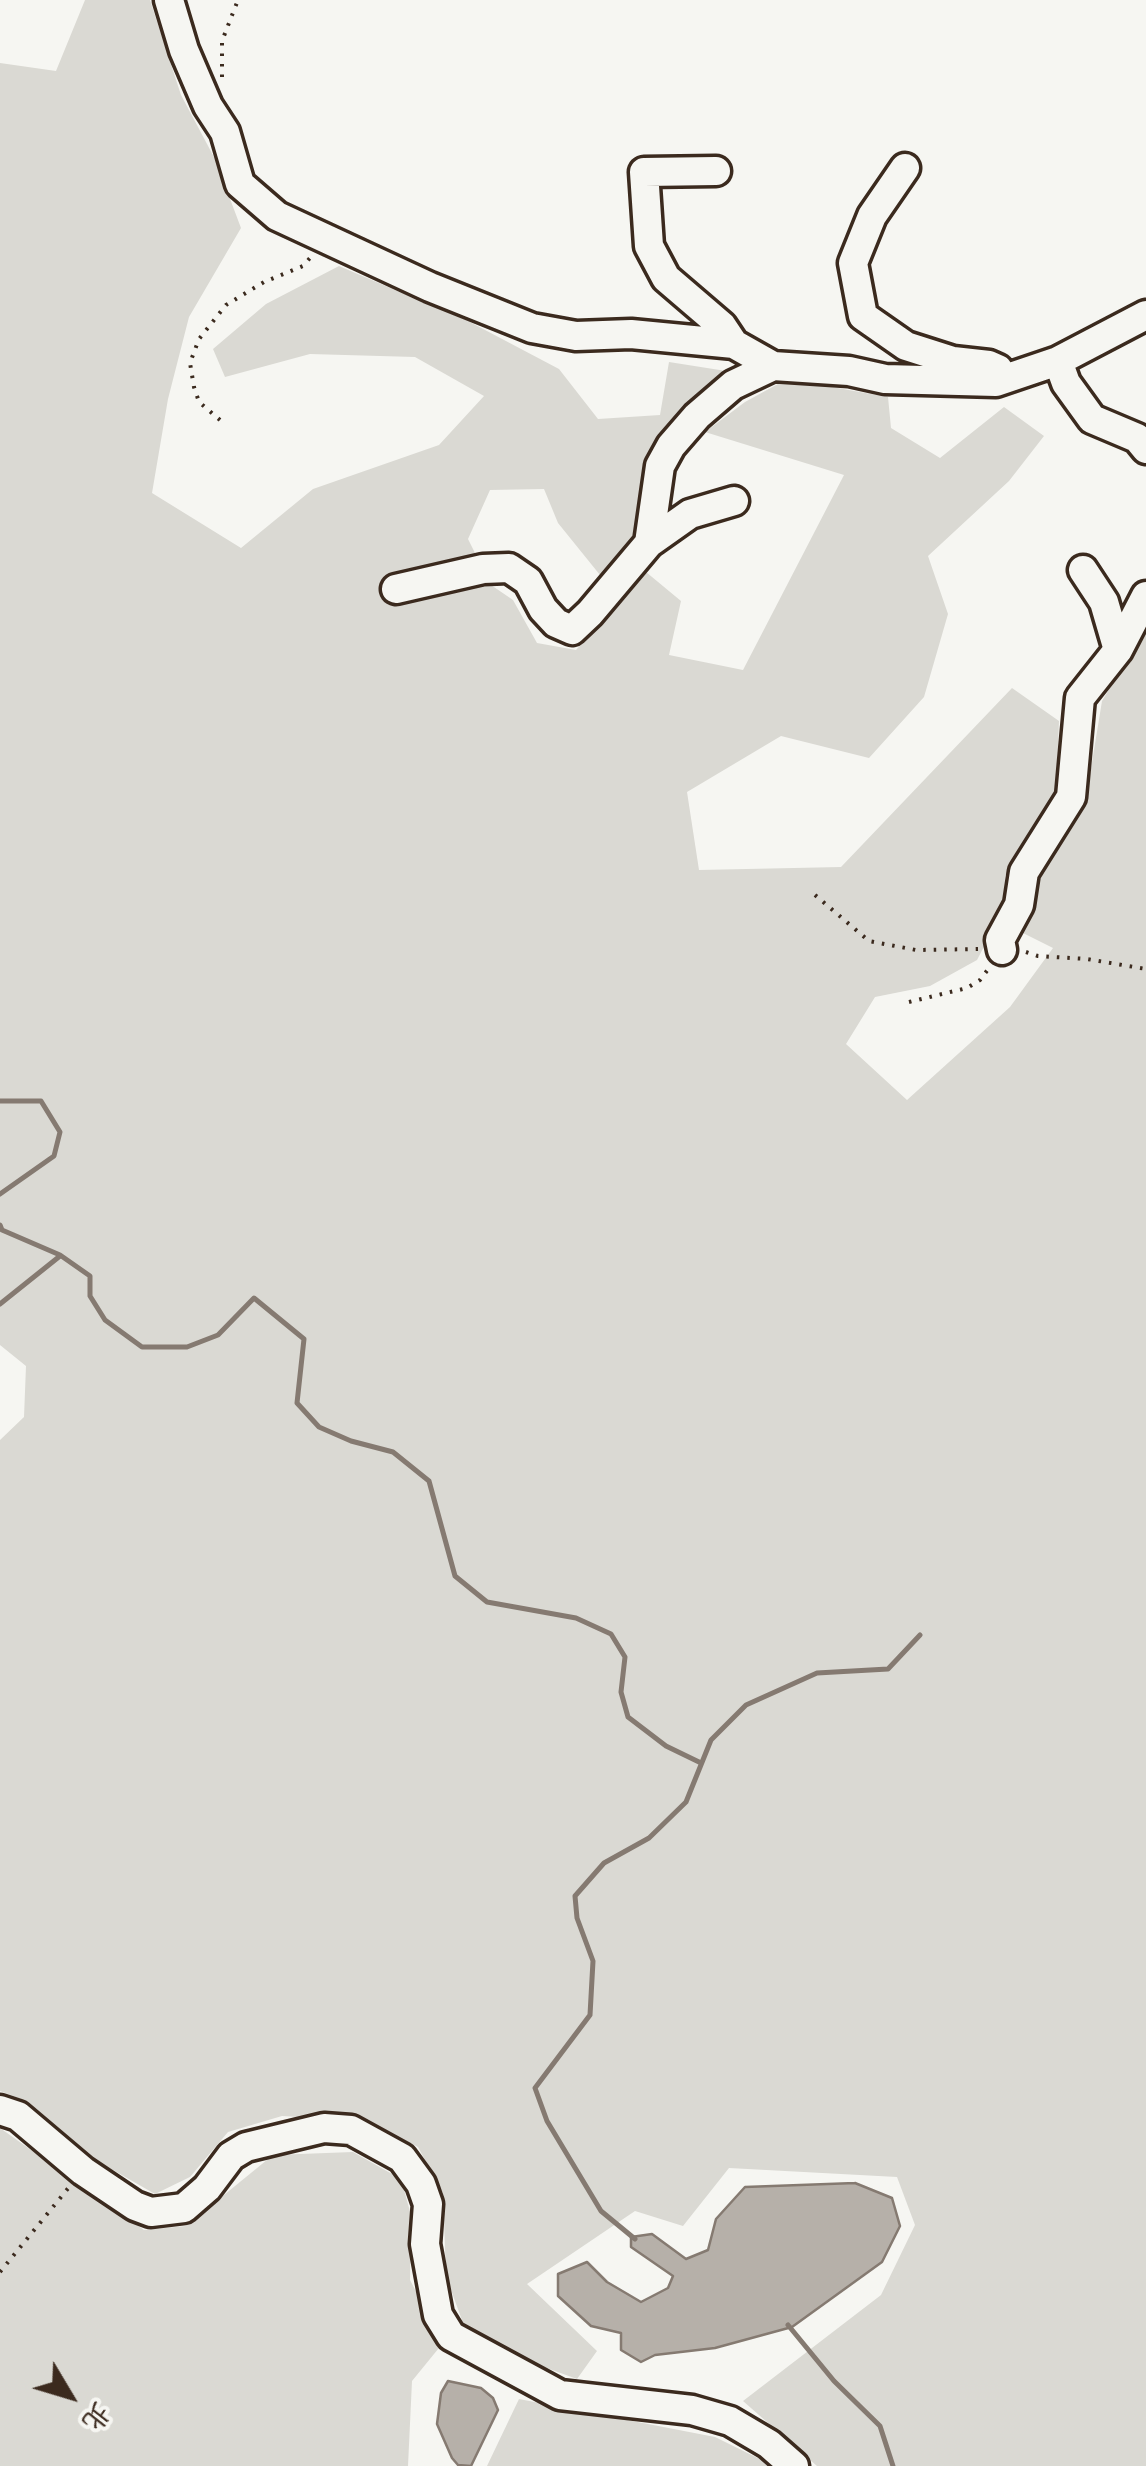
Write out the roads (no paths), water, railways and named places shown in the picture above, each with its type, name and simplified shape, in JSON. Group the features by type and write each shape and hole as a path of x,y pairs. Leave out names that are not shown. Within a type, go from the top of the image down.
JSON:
{"lane":[{"path":"168,0 184,50 224,132 240,184 277,216 532,328 576,336 631,334 734,344 773,366 849,371 885,379 996,382 1058,361 1146,314"},
{"path":"905,168 872,216 853,263 863,316 906,346 953,361 989,365 1014,376"},
{"path":"716,170 644,172 649,246 666,278 722,326 734,344"},
{"path":"1058,361 1066,384 1092,419 1137,438 1146,449"},
{"path":"648,543 660,466 671,446 697,416 733,385 773,366"},
{"path":"396,588 483,568 509,568 528,581 543,609 556,622 572,630 590,614 648,543 690,514 734,500"},
{"path":"1083,570 1104,602 1118,650"},
{"path":"1002,950 1000,940 1019,905 1024,872 1071,797 1080,698 1118,650 1146,596"},
{"path":"0,2110 18,2116 83,2171 135,2206 152,2212 184,2208 207,2188 231,2156 246,2147 324,2128 351,2130 402,2158 421,2184 428,2204 425,2244 438,2315 450,2336 560,2395 692,2410 730,2421 768,2444 794,2466"}],"waterway":[{"path":"0,1101 41,1101 60,1132 54,1156 0,1194"},
{"path":"0,1225 2,1230 60,1255 90,1276 90,1296 105,1320 142,1347 187,1347 218,1335 254,1298 304,1339 297,1403 319,1427 351,1441 393,1452 429,1481 455,1576 487,1602 576,1618 611,1634 625,1657 621,1692 628,1717 666,1746 699,1762"},
{"path":"0,1304 60,1256"},
{"path":"635,2239 601,2211 547,2121 535,2088 590,2015 593,1961 577,1918 575,1896 604,1863 649,1838 686,1802 711,1740 746,1705 817,1673 888,1669 920,1635"},
{"path":"788,2325 834,2381 880,2426 893,2466"}]}
